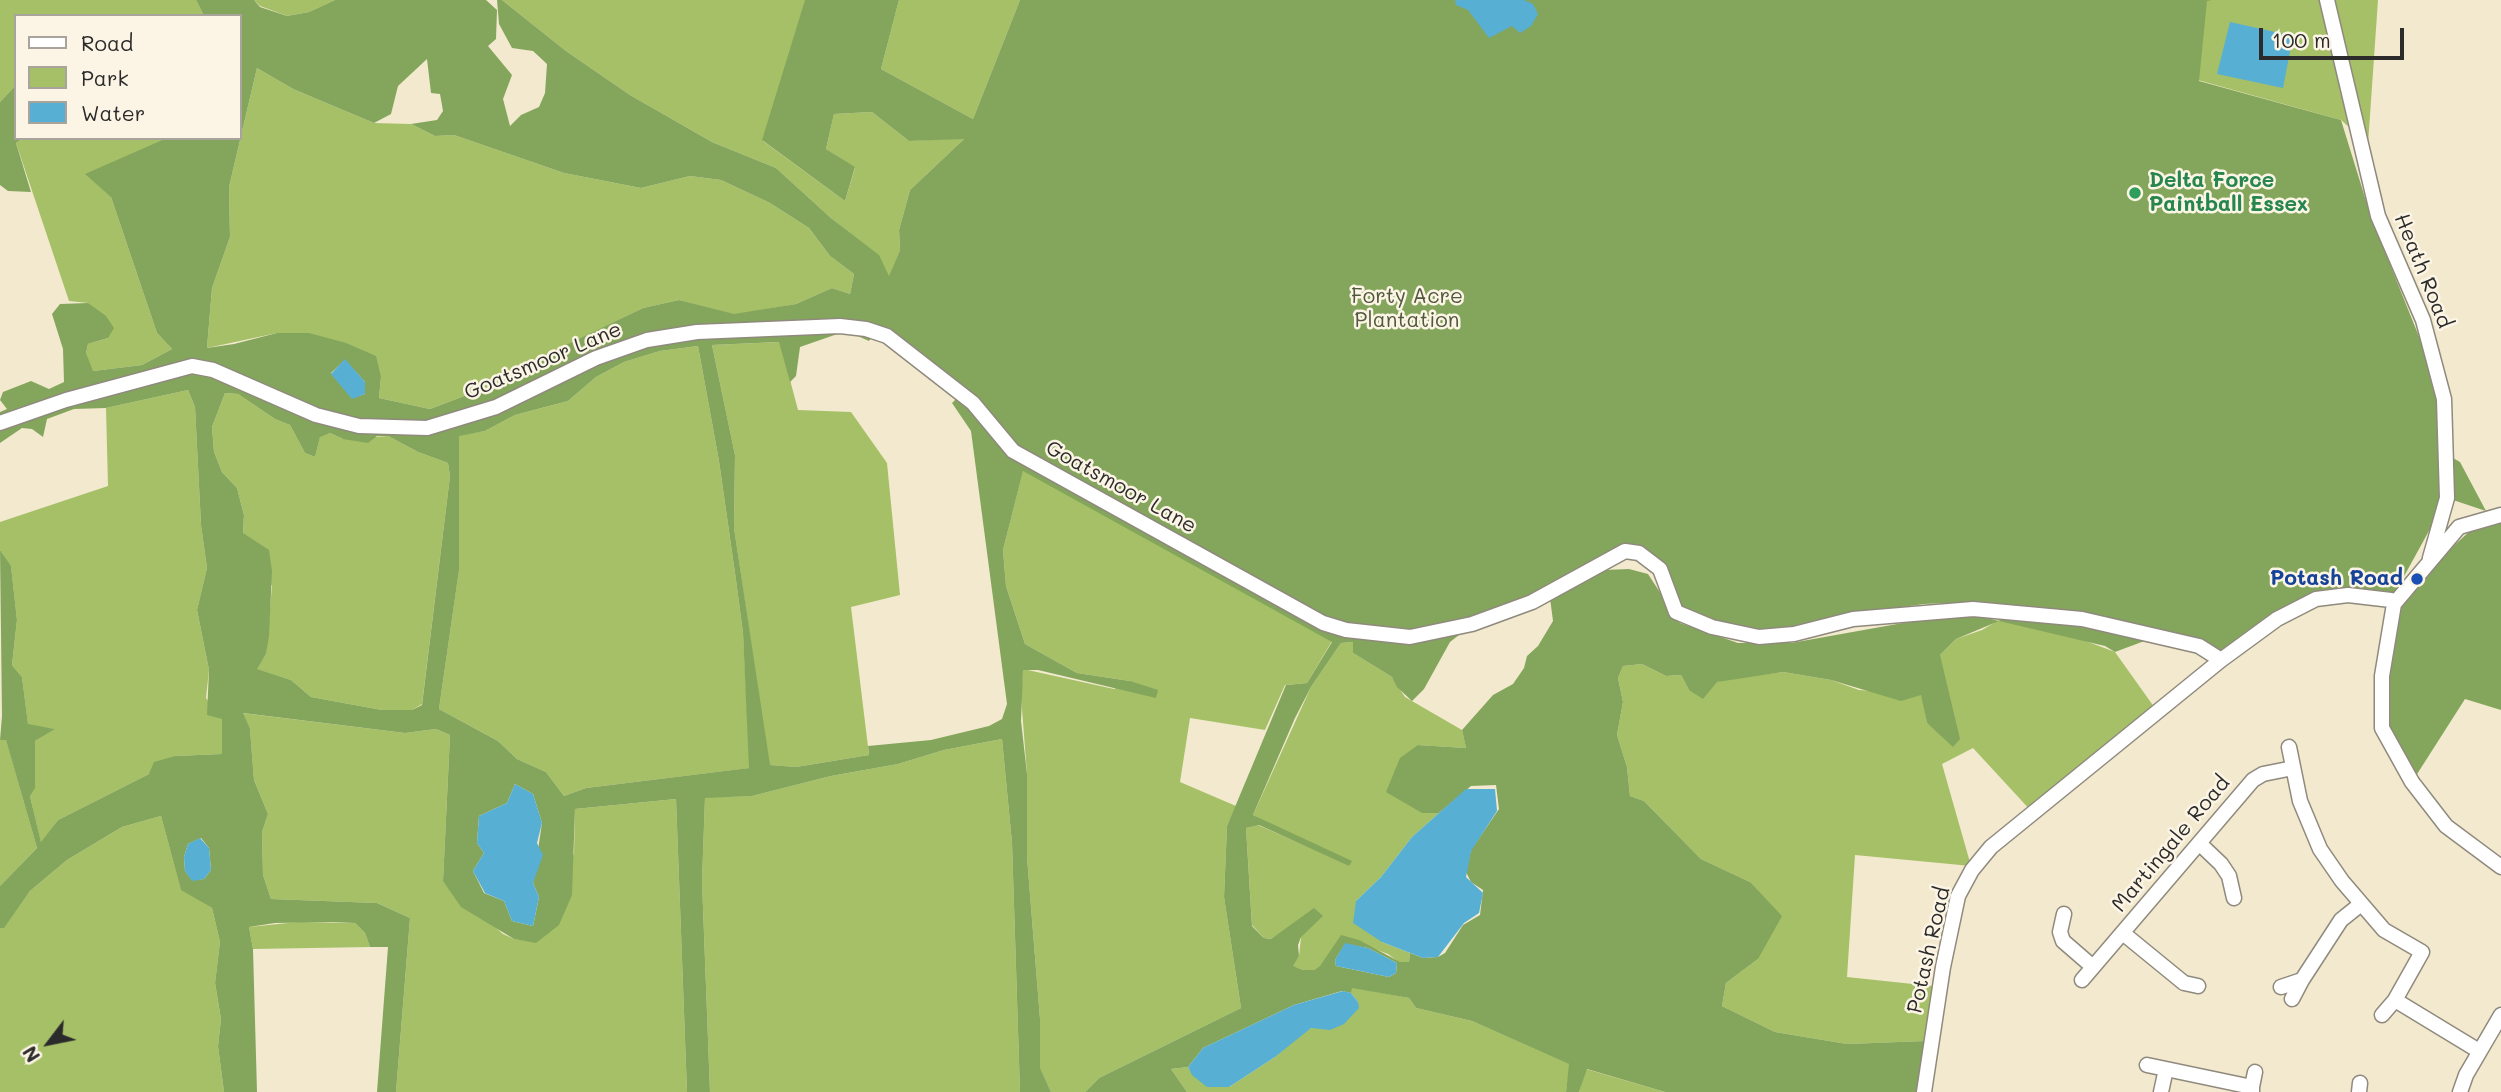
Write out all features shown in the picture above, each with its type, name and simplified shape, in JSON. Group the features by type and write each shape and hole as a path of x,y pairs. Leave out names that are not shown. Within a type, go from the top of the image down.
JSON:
{"street":[{"name":"Heath Road","path":"2327,0 2378,216 2423,320 2444,399 2447,498 2430,558"},
{"name":"Goatsmoor Lane","path":"0,423 66,400 192,366 213,370 316,415 359,426 427,428 496,407 596,358 647,340 697,332 840,326 866,329 887,336 974,403 1013,451 1311,616 1346,630 1410,637 1472,624 1532,602 1625,551 1639,553 1660,569 1676,612 1712,627 1759,637 1794,634 1853,619 1973,609 2081,619 2199,646 2221,660"},
{"path":"2501,515 2459,527 2392,602 2380,709 2382,728 2412,782 2446,826 2501,867"},
{"name":"Potash Road","path":"1924,1092 1958,896 1972,870 1991,847 2221,660 2277,619 2316,599 2348,595 2392,602"},
{"path":"2289,747 2300,801 2320,849 2361,904 2384,929 2426,946 2395,1000 2382,1015"},
{"name":"Martingale Road","path":"2082,980 2253,780 2263,774 2293,768"},
{"path":"2199,843 2225,870 2234,898"},
{"path":"2292,999 2341,919 2361,904"},
{"path":"2064,914 2060,932 2063,941 2093,967"},
{"path":"2124,934 2184,983 2198,986"},
{"path":"2281,987 2302,980"},
{"path":"2395,1000 2479,1051"},
{"path":"2460,1092 2479,1051 2501,1015"},
{"path":"2147,1065 2252,1090 2255,1072"},
{"path":"2161,1092 2166,1069"}],"green space":[{"path":"0,0 196,0 203,14 14,14 14,87 0,102"},
{"name":"Forty Acre Plantation","path":"196,0 254,0 260,7 287,16 309,12 335,0 486,0 497,10 496,39 488,46 512,75 503,99 510,126 521,115 539,107 545,93 547,64 533,51 512,48 499,24 497,0 502,0 566,51 630,95 712,142 776,168 831,218 879,255 889,276 900,250 899,230 910,190 964,139 909,141 872,112 834,114 826,149 855,167 845,201 762,140 805,0 899,0 881,69 973,119 1020,0 2212,0 2207,1 2199,81 2341,120 2371,217 2444,399 2446,454 2460,462 2486,511 2447,498 2391,600 2330,596 2277,619 2221,660 2199,646 2155,637 2115,652 2105,646 1999,621 1956,639 1940,655 1960,739 1953,747 1927,723 1921,695 1901,701 1831,680 1783,672 1717,682 1703,699 1689,690 1681,675 1666,676 1642,664 1623,666 1618,678 1623,702 1617,735 1627,767 1630,796 1644,801 1701,859 1750,882 1782,916 1758,959 1726,983 1722,1006 1775,1032 1847,1044 1925,1041 1919,1092 1665,1092 1587,1069 1579,1092 1566,1092 1569,1064 1472,1021 1416,1008 1409,998 1352,988 1351,993 1342,991 1294,1005 1203,1048 1188,1067 1171,1069 1187,1092 1085,1092 1099,1078 1241,1008 1224,897 1227,826 1286,685 1307,683 1332,642 1023,471 1003,550 1006,586 1025,644 1077,673 1130,681 1158,690 1156,698 1038,670 1023,670 1021,721 1027,774 1027,857 1040,1019 1040,1068 1051,1092 1020,1092 1012,843 1002,739 944,750 898,764 831,776 752,796 705,798 702,881 710,1092 687,1092 676,799 575,809 572,895 559,925 536,943 514,939 461,907 443,881 450,735 436,729 405,733 243,713 250,729 254,780 268,814 262,832 263,875 271,899 377,903 410,918 396,1092 377,1092 388,947 370,947 365,933 355,923 332,922 275,923 249,927 253,949 257,1092 224,1092 218,1046 221,1019 215,983 220,942 212,908 181,890 161,816 122,827 67,860 30,891 4,928 0,928 0,886 37,848 6,740 0,740 0,550 11,566 17,620 12,665 22,677 28,724 55,729 35,741 35,788 30,796 41,842 58,820 149,774 154,762 175,756 222,754 222,719 207,715 209,670 197,610 207,568 201,525 195,407 188,390 106,408 74,409 47,419 43,437 32,429 22,428 0,443 0,412 7,409 0,400 3,392 31,381 49,389 64,382 63,349 52,314 60,304 88,303 106,316 114,328 108,338 88,344 86,353 93,371 142,365 172,349 157,333 111,197 85,174 162,140 240,140 229,187 230,237 212,288 207,348 277,333 309,333 346,343 376,356 381,377 379,398 430,409 517,376 528,363 643,308 679,300 734,314 796,304 832,288 850,294 854,274 830,256 809,228 770,203 721,180 690,176 641,188 564,173 454,135 435,136 411,124 437,120 443,111 440,94 431,93 427,59 398,86 391,114 374,123 293,89 257,68 242,132 242,14 203,14","holes":["868,323 977,398 1014,445 1327,617 1350,625 1409,635 1471,620 1520,600 1624,545 1640,546 1661,563 1682,608 1715,620 1759,630 1792,628 1851,614 1924,604 1972,602 2082,612 2132,623 2152,636 2082,619 2011,613 1999,621 1980,616 1914,621 1791,643 1738,643 1680,623 1648,574 1629,569 1603,570 1550,598 1553,621 1538,646 1527,656 1524,668 1513,684 1493,695 1462,730 1466,748 1418,745 1400,758 1386,792 1422,813 1439,813 1471,786 1496,785 1499,809 1471,850 1466,872 1471,882 1483,890 1480,915 1463,925 1445,953 1438,957 1423,958 1410,953 1409,962 1400,962 1359,940 1341,935 1320,966 1314,970 1303,970 1293,966 1299,956 1298,945 1301,937 1323,916 1314,908 1271,939 1264,938 1252,926 1246,828 1259,825 1349,866 1352,861 1253,815 1295,718 1311,687 1341,643 1353,642 1353,653 1392,677 1397,687 1412,701 1424,689 1450,642 1459,635 1455,631 1409,643 1360,637 1360,632 1323,623 1013,451 973,403 961,394 952,403 971,431 1007,704 1002,719 989,726 931,740 868,746 869,755 796,767 770,765 734,528 735,455 712,345 779,342 790,382 796,376 800,347 846,331 869,341 875,332","698,346 719,461 743,633 749,768 586,788 564,796 546,772 517,759 498,741 439,709 459,570 459,436 485,431 515,415 568,401 596,377 624,362 660,351","345,360 365,382 365,394 352,398 331,373","225,393 238,394 275,419 290,425 305,453 315,457 320,437 330,433 343,439 368,443 377,436 388,436 418,452 448,463 450,476 422,705 412,710 382,710 311,697 291,680 257,669 266,654 269,636 272,571 269,550 243,533 244,515 237,488 222,472 214,452 212,427","515,784 533,794 542,823 533,883 539,897 533,926 512,921 504,901 484,893 473,871 484,853 477,843 479,816 507,803","201,838 209,848 211,870 204,879 192,880 185,871 184,857 188,844","1345,944 1368,948 1397,963 1396,973 1389,977 1336,966 1335,960"]},
{"path":"254,0 335,0 309,12 287,16 260,6"},
{"path":"502,0 806,0 763,141 845,201 855,168 826,149 834,114 872,112 909,141 965,138 910,190 899,230 900,250 889,277 878,255 831,218 776,168 712,142 630,95 566,51"},
{"path":"899,0 1020,0 973,119 881,69"},
{"path":"2104,0 2378,0 2368,144 2341,120 2187,77"},
{"path":"257,68 293,89 374,123 411,124 435,136 454,135 564,173 641,188 690,176 721,180 770,203 809,228 830,256 854,274 850,294 832,288 796,304 734,315 679,300 643,308 529,363 517,376 430,409 379,398 381,377 309,333 277,333 207,348 212,288 230,237 229,187"},
{"path":"14,87 14,140 21,140 16,143 31,192 8,191 0,185 0,102"},
{"path":"21,140 164,140 150,148 111,197 157,333 172,349 142,365 93,371 89,366 86,353 88,344 108,338 88,303 69,301 16,143"},
{"path":"780,342 798,410 851,412 887,463 900,595 851,607 869,755 796,767 769,765 734,528 735,455 712,345"},
{"path":"698,346 719,461 743,633 750,768 586,788 564,796 546,772 517,759 498,741 439,709 459,569 459,435 485,431 515,415 568,401 596,377 624,362 660,351"},
{"path":"188,390 195,407 201,525 207,568 197,610 209,670 206,698 222,719 222,754 175,756 149,774 58,820 41,843 30,796 35,741 54,729 28,725 22,677 12,665 17,620 11,567 0,550 0,522 108,486 106,408"},
{"path":"225,393 238,394 275,419 290,425 305,453 315,457 320,436 330,433 343,439 388,436 418,452 448,463 450,476 422,704 412,710 382,710 311,697 291,680 256,669 266,654 272,586 243,533 244,515 237,488 222,472 214,452 212,427"},
{"path":"1023,470 1332,641 1307,683 1285,685 1265,730 1190,718 1180,782 1236,806 1227,826 1224,897 1241,1008 1099,1078 1085,1092 1051,1092 1040,1069 1040,1019 1027,857 1027,774 1021,696 1023,669 1114,689 1130,681 1077,673 1025,644 1006,586 1003,550"},
{"path":"2501,515 2501,710 2465,699 2412,782 2380,709 2397,604 2417,579 2481,521"},
{"path":"2011,613 2115,652 2157,711 2033,813 1973,748 1942,764 1971,866 1855,855 1847,977 1941,987 1925,1041 1847,1044 1775,1032 1722,1006 1726,983 1758,959 1750,882 1701,859 1644,801 1630,796 1627,767 1617,735 1623,702 1618,678 1623,666 1642,664 1666,676 1681,675 1689,690 1727,679 1783,672 1831,680 1859,690 1922,695 1927,723 1939,731 1940,655 1956,639 1982,630"},
{"path":"1353,642 1353,653 1392,677 1405,697 1462,730 1466,748 1418,745 1422,813 1439,813 1412,837 1381,877 1356,901 1382,942 1410,953 1409,962 1400,963 1388,954 1341,936 1321,966 1314,970 1303,970 1292,966 1299,956 1301,938 1290,927 1271,939 1264,938 1252,925 1246,828 1258,825 1349,865 1253,815 1311,687 1341,643"},
{"path":"242,713 405,733 436,729 450,735 443,881 503,934 514,939 536,942 574,853 575,809 676,799 687,1092 396,1092 410,918 377,903 271,899 263,875 262,832 268,814 254,780 250,730"},
{"path":"6,739 37,848 0,886 0,740"},
{"path":"1002,739 1012,843 1020,1092 710,1092 702,881 705,797 752,796 831,776 898,764 944,750"},
{"path":"161,816 181,889 212,908 220,942 215,983 221,1019 218,1046 224,1092 0,1092 0,928 4,927 30,891 67,860 122,827"},
{"path":"298,922 355,923 365,933 370,947 253,949 249,927"},
{"path":"1351,987 1409,998 1416,1008 1472,1021 1570,1064 1566,1092 1187,1092 1171,1069 1188,1067 1193,1075 1229,1087 1275,1057 1299,1035 1311,1028 1320,1028 1358,1002 1351,993"},
{"path":"1586,1069 1665,1092 1579,1092"}],"water":[{"path":"1455,0 1524,0 1533,4 1538,14 1531,26 1520,33 1512,26 1489,38 1468,10 1456,5"},
{"path":"2230,22 2293,36 2283,88 2217,74"},
{"path":"345,359 365,382 365,394 352,399 331,374"},
{"path":"515,784 533,794 542,823 537,843 543,855 533,883 539,897 533,926 512,921 504,901 485,893 473,871 484,853 477,843 479,816 507,803"},
{"path":"1466,789 1495,789 1497,811 1471,851 1466,877 1483,893 1479,913 1464,923 1438,957 1423,958 1382,942 1353,923 1356,901 1381,877 1412,837"},
{"path":"200,838 209,848 211,870 204,879 192,881 185,871 184,857 188,844"},
{"path":"1345,943 1368,948 1397,963 1396,973 1389,977 1336,966 1335,960"},
{"path":"1343,991 1351,993 1359,1008 1344,1024 1330,1030 1311,1028 1275,1057 1229,1087 1207,1087 1192,1075 1188,1067 1203,1048 1294,1005"}],"place":[{"name":"Delta Force Paintball Essex","path":"2135,193"},
{"name":"Potash Road","path":"2417,579"}]}
